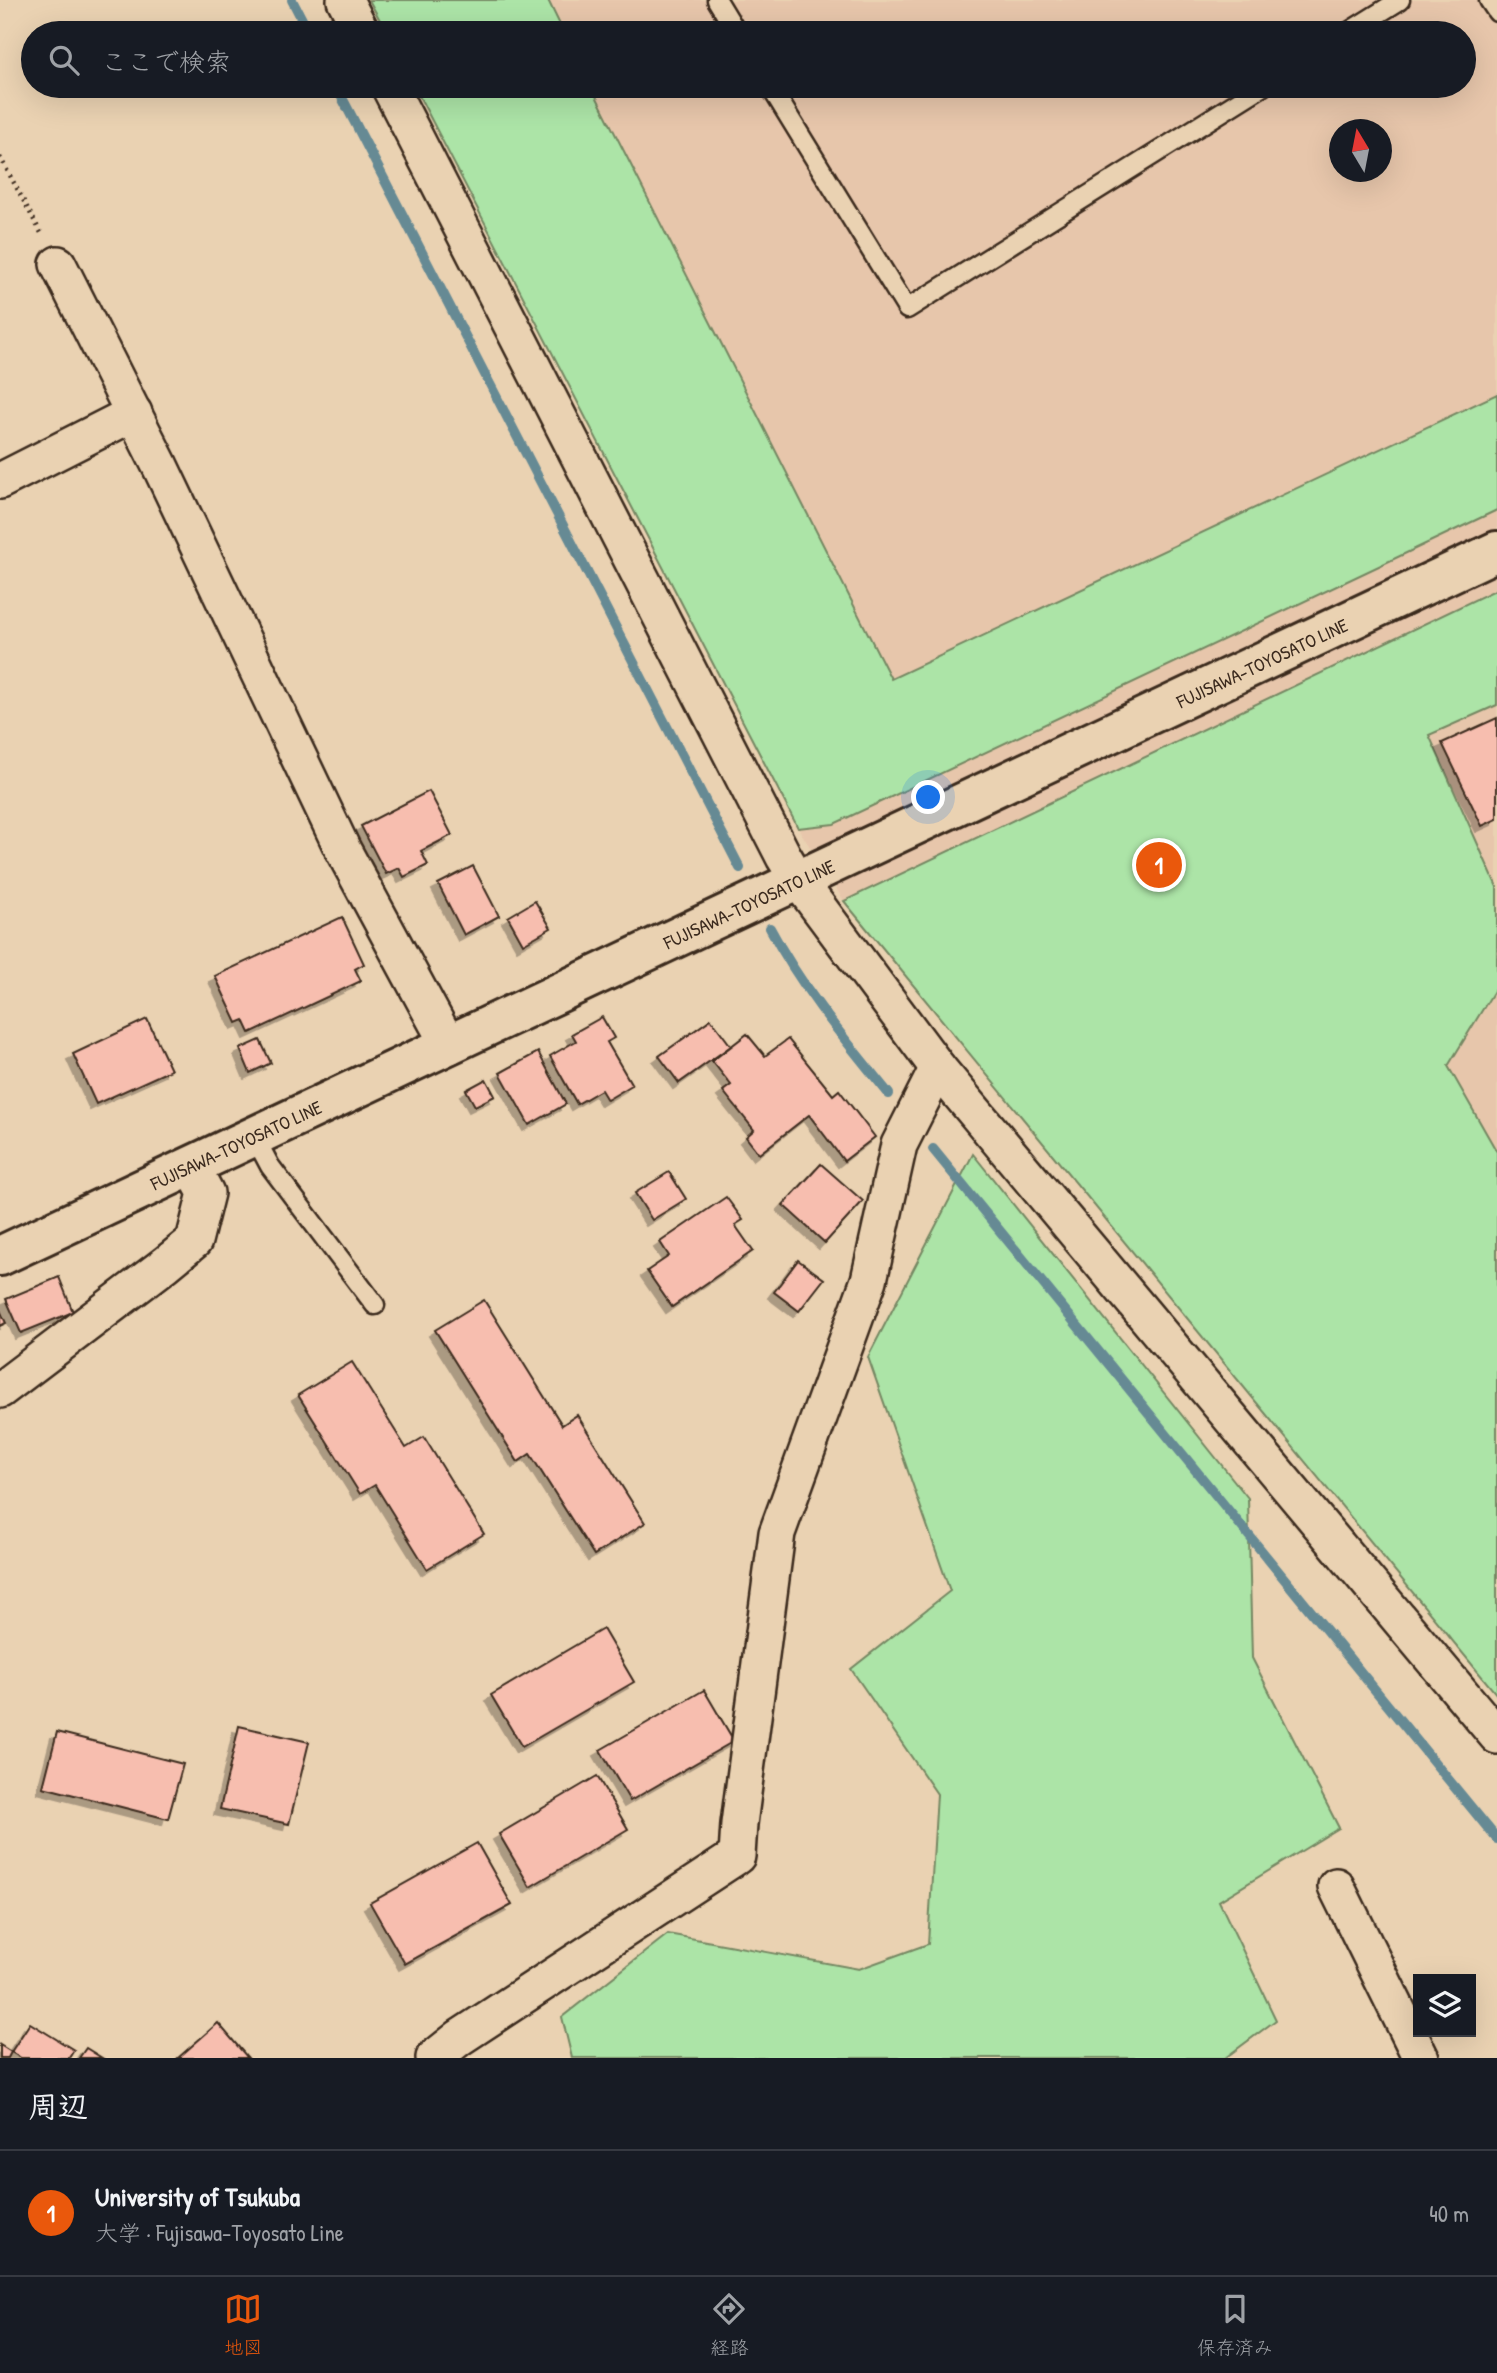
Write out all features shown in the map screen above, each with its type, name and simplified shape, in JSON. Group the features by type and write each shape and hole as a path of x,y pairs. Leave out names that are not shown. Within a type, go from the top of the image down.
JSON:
{"main road":[{"name":"FUJISAWA-TOYOSATO LINE","path":"0,1256 1497,551"}],"street":[{"path":"345,0 356,21"},
{"path":"395,98 798,880 938,1068 1497,1736"},
{"path":"58,264 134,413 343,850 449,1046"},
{"path":"0,481 134,413"},
{"path":"434,2058 459,2038 737,1857 777,1532 869,1280 900,1145 938,1068"},
{"path":"0,1390 194,1241 206,1193 191,1166"},
{"path":"1336,1886 1421,2058"}],"lane":[{"path":"717,0 730,21"},
{"path":"1366,21 1400,0"},
{"path":"1489,0 1497,12"},
{"path":"777,98 907,309 1244,98"},
{"path":"254,1136 270,1167 375,1305"}],"path":[{"path":"0,157 58,264"}],"shaded area":[{"path":"369,0 1497,0 1497,1695 844,901 798,828 420,98 1476,98 1476,21 380,21"}],"green space":[{"path":"369,0 548,0 558,21 380,21"},
{"path":"420,98 597,98 891,679 1497,394 1497,510 834,824 798,828"},
{"path":"1497,589 1497,705 1429,735 1497,887 1497,986 1448,1066 1497,1152 1497,1695 844,901"},
{"path":"973,1154 1248,1498 1252,1658 1339,1828 1219,1901 1276,2020 1225,2058 572,2058 562,2017 668,1934 859,1969 928,1944 937,1794 851,1669 950,1591 868,1357"}],"building":[{"path":"1497,718 1497,819 1482,826 1442,743"},
{"path":"429,791 452,835 421,851 428,865 404,877 399,868 386,874 361,826"},
{"path":"473,866 499,916 464,935 438,884"},
{"path":"535,901 551,928 523,944 508,917"},
{"path":"342,917 364,964 355,969 361,981 250,1033 244,1020 237,1023 215,976"},
{"path":"602,1017 614,1038 607,1042 632,1085 607,1100 601,1090 577,1104 550,1056 576,1041 572,1034"},
{"path":"147,1019 171,1070 96,1104 73,1054"},
{"path":"711,1019 731,1046 679,1083 659,1056"},
{"path":"747,1034 765,1056 788,1039 833,1095 839,1090 875,1137 844,1161 809,1115 759,1154 746,1137 754,1130 723,1091 731,1085 712,1061"},
{"path":"260,1040 271,1063 250,1073 240,1049"},
{"path":"538,1052 566,1104 529,1125 500,1073"},
{"path":"486,1079 495,1096 475,1106 466,1090"},
{"path":"821,1164 863,1201 825,1243 783,1205"},
{"path":"669,1172 686,1199 652,1220 635,1193"},
{"path":"726,1197 743,1220 735,1225 753,1251 672,1307 647,1271 669,1256 660,1242"},
{"path":"798,1260 824,1279 799,1311 774,1292"},
{"path":"59,1277 73,1312 21,1333 6,1299"},
{"path":"484,1300 562,1425 577,1415 645,1523 594,1555 530,1454 518,1462 435,1330"},
{"path":"0,1310 6,1323 0,1326"},
{"path":"352,1362 406,1448 424,1437 484,1534 427,1569 375,1485 360,1494 298,1395"},
{"path":"603,1629 634,1682 522,1747 491,1695"},
{"path":"704,1690 734,1741 630,1801 600,1750"},
{"path":"239,1726 309,1742 289,1824 220,1809"},
{"path":"57,1732 183,1764 168,1819 43,1787"},
{"path":"597,1776 628,1829 530,1887 499,1834"},
{"path":"477,1843 512,1905 405,1964 370,1903"},
{"path":"30,2023 74,2050 69,2058 21,2058 11,2052"},
{"path":"218,2023 248,2058 178,2058"},
{"path":"0,2045 11,2052 8,2058 0,2058"},
{"path":"86,2048 102,2058 79,2058"}],"waterway":[{"path":"292,0 303,21"},
{"path":"342,98 740,868"},
{"path":"770,928 810,993 889,1094"},
{"path":"933,1149 1497,1839"}],"place":[{"name":"University of Tsukuba","path":"1159,865"}]}
